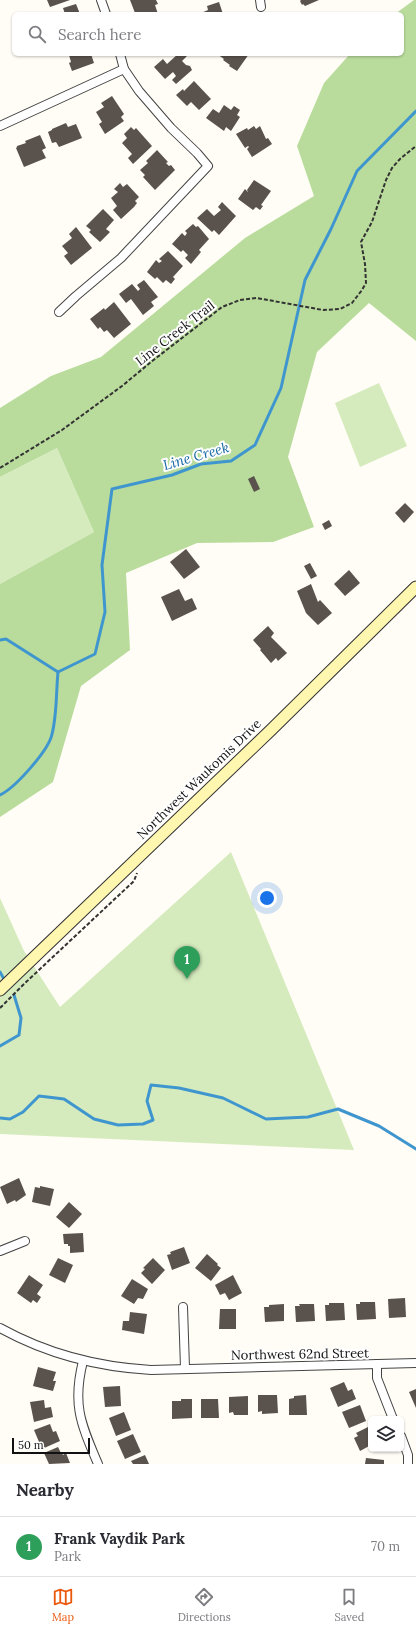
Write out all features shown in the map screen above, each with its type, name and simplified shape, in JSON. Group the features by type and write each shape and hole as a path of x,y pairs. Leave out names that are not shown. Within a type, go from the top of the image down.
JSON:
{"main road":[{"name":"Northwest Waukomis Drive","path":"0,990 416,587"}],"street":[{"path":"101,0 105,12"},
{"path":"60,312 76,296 121,258 208,166 171,128 139,91 124,69 121,56"},
{"path":"0,126 124,69"},
{"path":"0,1251 25,1241"},
{"path":"183,1307 185,1368"},
{"name":"Northwest 62nd Street","path":"0,1328 34,1345 83,1361 127,1368 151,1370 416,1363"},
{"path":"83,1361 78,1390 79,1411 85,1433 98,1464"},
{"path":"376,1364 377,1378 393,1416"},
{"path":"404,1444 408,1455 408,1464"}],"path":[{"name":"Line Creek Trail","path":"0,468 62,430 122,386 222,307 240,300 252,298 275,300 323,310 335,310 352,303 366,283 361,242 372,222 386,180 392,168 400,159 416,146"},
{"path":"0,1008 134,881 144,852"}],"green space":[{"path":"416,0 416,341 369,303 317,352 288,457 314,527 273,542 197,543 126,573 130,650 81,686 53,782 0,817 0,584 94,532 57,448 0,477 0,408 51,376 101,357 245,238 314,196 297,146 324,83 348,56 404,56 404,12 398,12"},
{"path":"379,383 407,446 360,467 335,403"},
{"path":"57,448 94,532 0,584 0,477"},
{"path":"231,852 354,1150 0,1134 0,898 24,951 60,1007"}],"building":[{"path":"47,0 70,0 50,7"},
{"path":"130,0 156,0 158,4 155,5 157,12 135,12"},
{"path":"301,0 319,0 305,6 303,4 302,5"},
{"path":"219,2 222,12 203,12 208,10 207,6"},
{"path":"76,4 79,12 64,12 63,8"},
{"path":"69,56 92,56 94,63 72,71 69,63 71,62"},
{"path":"176,56 187,56 182,61 186,65 190,66 192,70 176,84 172,80 176,76 173,72 165,79 154,67 163,59 167,64"},
{"path":"220,56 248,56 237,71 229,66 230,65 223,60 224,59"},
{"path":"194,81 211,99 199,110 191,102 187,106 176,95 183,89 184,91"},
{"path":"112,96 124,114 121,117 124,121 105,134 99,124 102,122 96,112 104,107 101,103"},
{"path":"224,105 231,110 234,106 240,110 237,115 240,117 231,131 226,127 224,131 206,118 213,109 219,113"},
{"path":"66,123 68,127 76,124 82,138 59,147 56,142 52,143 48,132"},
{"path":"254,126 256,129 260,126 266,139 268,138 272,144 252,157 247,149 249,147 248,146 245,148 236,134 247,128 248,130"},
{"path":"131,127 134,130 136,128 152,146 133,164 128,158 132,154 122,143 127,138 124,134"},
{"path":"40,135 46,148 42,150 46,158 24,167 16,148 17,146"},
{"path":"157,150 168,162 166,163 169,166 171,165 175,170 155,190 143,177 145,175 140,170 148,163 146,161"},
{"path":"254,180 271,191 261,205 263,206 260,210 256,207 253,210 238,199 245,189 248,192 247,190"},
{"path":"120,183 123,187 127,184 139,197 135,201 137,203 134,207 121,219 113,210 117,206 111,198 118,192 114,189"},
{"path":"222,202 236,216 219,235 214,230 212,232 197,218 207,209 214,216 221,210 218,207"},
{"path":"103,209 114,220 106,229 110,232 100,242 89,232 91,230 86,226"},
{"path":"193,224 196,227 198,226 209,239 199,250 201,252 191,264 185,258 188,255 183,250 181,252 172,244 182,233 185,236 187,233 185,231"},
{"path":"76,227 92,248 71,265 64,256 68,253 62,246 72,238 69,234"},
{"path":"168,251 183,266 173,277 175,279 171,284 166,280 163,283 157,277 155,279 147,272 156,260 159,263 162,261 159,259"},
{"path":"144,280 158,297 151,302 154,306 143,315 131,299 126,303 119,294 132,284 138,291 140,289 137,285"},
{"path":"114,302 131,324 114,338 107,330 104,332 100,327 98,329 90,319 104,308 105,310"},
{"path":"254,476 260,489 254,492 248,479"},
{"path":"405,503 414,512 404,523 395,513"},
{"path":"329,520 332,526 325,530 322,524"},
{"path":"186,549 200,567 184,579 170,562"},
{"path":"310,563 317,576 311,579 304,566"},
{"path":"349,570 360,583 345,596 334,584"},
{"path":"311,584 318,602 320,600 332,613 318,625 306,613 297,591"},
{"path":"179,589 185,601 192,598 197,609 172,621 161,597"},
{"path":"268,626 274,633 271,637 287,653 278,661 276,658 271,663 253,640"},
{"path":"19,1178 26,1195 16,1202 15,1200 7,1204 0,1187"},
{"path":"40,1186 54,1189 50,1206 32,1202 35,1187 40,1188"},
{"path":"69,1202 82,1214 69,1228 56,1217"},
{"path":"83,1233 84,1252 70,1253 70,1246 68,1246 68,1244 64,1244 63,1234"},
{"path":"184,1247 190,1263 172,1270 167,1255 171,1254 170,1252"},
{"path":"207,1254 221,1268 211,1281 195,1268"},
{"path":"58,1258 73,1265 65,1283 49,1275"},
{"path":"153,1258 165,1270 152,1284 141,1273 145,1269 143,1268"},
{"path":"29,1275 43,1285 37,1294 41,1297 37,1303 33,1300 31,1303 17,1293"},
{"path":"233,1275 242,1293 229,1300 225,1293 220,1295 215,1285"},
{"path":"132,1279 148,1289 143,1299 138,1298 134,1304 121,1296"},
{"path":"405,1298 406,1317 389,1318 388,1299"},
{"path":"360,1302 375,1302 376,1319 357,1320 356,1304 360,1304"},
{"path":"329,1303 344,1303 345,1320 326,1321 325,1305 329,1305"},
{"path":"284,1304 284,1321 265,1322 264,1307 269,1307 269,1305"},
{"path":"299,1304 314,1304 315,1321 296,1322 295,1306 300,1306"},
{"path":"220,1309 236,1309 236,1329 219,1329"},
{"path":"130,1312 147,1314 144,1334 122,1330 123,1321 129,1321"},
{"path":"38,1367 56,1372 53,1381 56,1381 53,1391 33,1386"},
{"path":"344,1382 348,1391 352,1389 356,1399 338,1407 330,1388"},
{"path":"120,1386 121,1406 105,1407 103,1387"},
{"path":"416,1389 416,1408 409,1392"},
{"path":"258,1395 277,1395 278,1413 262,1414 262,1411 258,1412"},
{"path":"306,1395 307,1415 289,1415 289,1399 294,1398 294,1396"},
{"path":"248,1396 248,1415 234,1415 233,1412 229,1413 229,1397"},
{"path":"181,1399 192,1399 192,1418 172,1419 172,1401 181,1401"},
{"path":"201,1399 218,1399 219,1418 201,1418"},
{"path":"44,1400 45,1408 51,1407 53,1417 34,1422 30,1402"},
{"path":"360,1405 366,1421 349,1428 342,1412"},
{"path":"124,1412 131,1430 116,1436 109,1418"},
{"path":"50,1424 53,1432 56,1431 60,1441 42,1449 34,1430"},
{"path":"368,1427 368,1447 360,1451 354,1438 358,1436 356,1433"},
{"path":"133,1434 141,1452 125,1459 117,1441"},
{"path":"58,1447 63,1455 66,1453 70,1463 49,1464 44,1453"},
{"path":"145,1455 149,1464 133,1464 131,1461"},
{"path":"366,1458 384,1460 384,1464 365,1464"}],"waterway":[{"name":"Line Creek","path":"0,640 6,639 58,672 95,654 105,612 102,565 112,489 172,475 201,464 231,461 255,445 281,388 305,280 331,229 357,171 416,111"},
{"path":"0,795 22,777 50,741 55,719 58,672"},
{"path":"0,972 5,981"},
{"path":"0,1046 19,1035 21,1018 14,995"},
{"path":"0,1118 10,1119 23,1112 39,1096 64,1099 94,1119 118,1125 143,1124 153,1120 147,1101 151,1085 179,1088 223,1098 266,1119 308,1117 338,1109 379,1126 416,1149"}],"place":[{"name":"Frank Vaydik Park","path":"187,979"}]}
